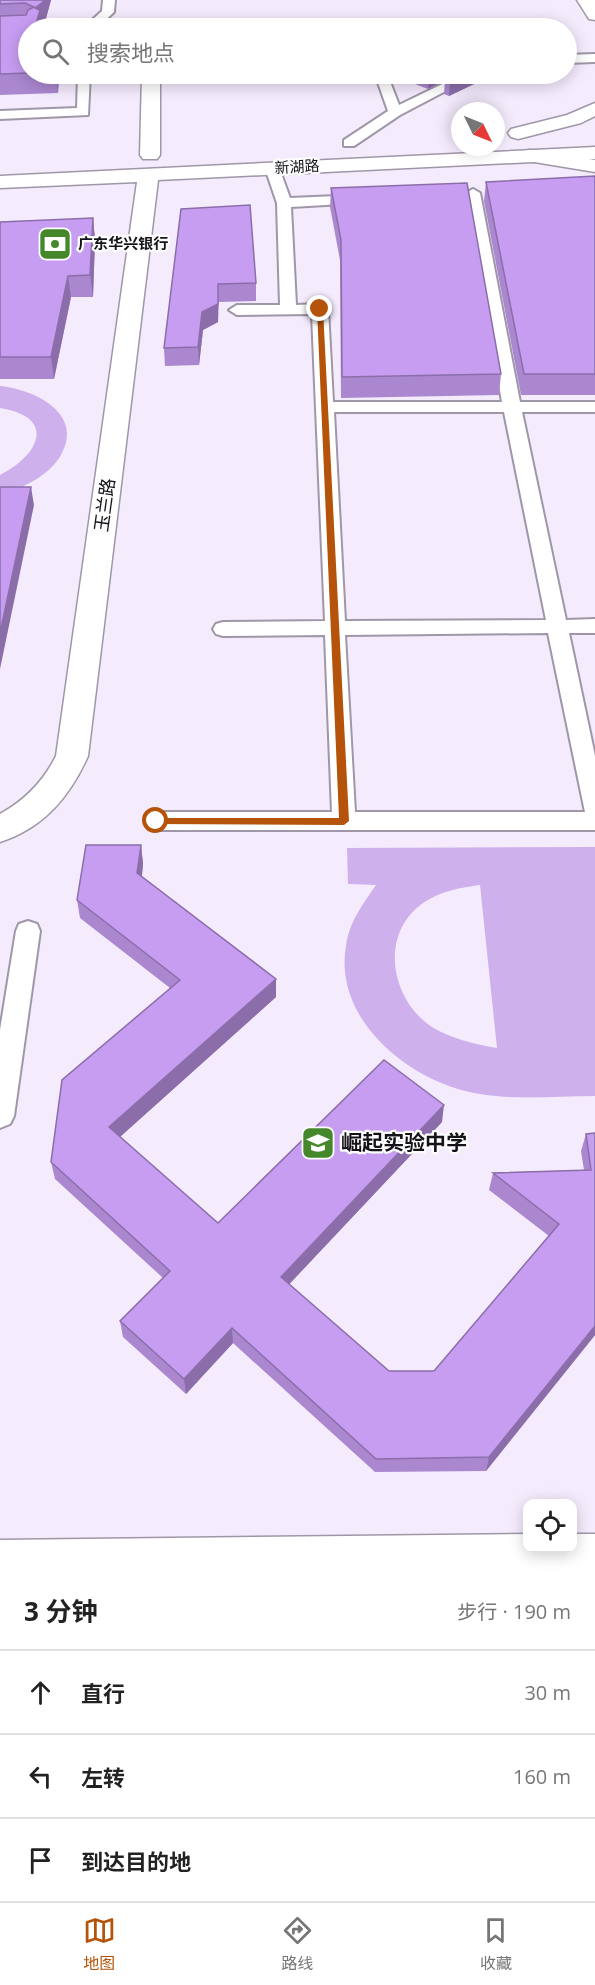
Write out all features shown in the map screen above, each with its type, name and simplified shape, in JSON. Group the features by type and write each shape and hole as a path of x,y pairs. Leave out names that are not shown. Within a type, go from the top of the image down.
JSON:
{"street":[{"path":"585,0 595,15"},
{"name":"玉兰路","path":"12,824 47,799 63,778 72,756 149,165 151,84"},
{"path":"518,134 574,119 595,109"},
{"path":"505,135 595,130"},
{"name":"新湖路","path":"325,144 393,140"},
{"name":"新湖路","path":"127,156 149,165 173,153"},
{"name":"新湖路","path":"0,182 149,165 272,168 595,153"},
{"path":"529,156 595,166"},
{"path":"0,1564 595,1558"}],"lane":[{"path":"101,18 108,12 109,0"},
{"path":"577,59 595,58"},
{"path":"0,116 82,112 83,84"},
{"path":"385,84 395,112"},
{"path":"349,143 395,112 452,84"},
{"path":"272,168 284,203 288,309"},
{"path":"472,193 512,407 595,808"},
{"path":"284,203 378,198"},
{"path":"237,310 320,309 344,821"},
{"path":"324,407 595,407"},
{"path":"223,629 595,626"},
{"path":"156,821 595,821"},
{"path":"0,1116 28,931"}],"shaded area":[{"path":"0,386 27,392 52,406 61,416 66,427 67,440 56,463 42,475 0,496 0,475 14,467 33,447 36,428 30,419 0,408"},
{"path":"595,847 595,1096 508,1097 458,1089 414,1069 393,1054 375,1036 360,1016 350,994 345,971 346,946 350,929 376,885 348,884 347,848","holes":["480,885 497,1048 447,1035 432,1027 418,1015 407,1000 399,984 395,966 395,948 400,932 409,916 423,903 443,893"]}],"building":[{"path":"0,0 43,0 35,8 40,10 38,18 18,18 18,73 0,74 0,16 26,15 28,10 34,7 25,3 0,4"},
{"path":"595,176 595,374 524,374 486,182"},
{"path":"467,183 501,374 342,377 341,240 331,188"},
{"path":"250,205 256,283 218,284 218,304 202,312 198,347 164,348 181,209"},
{"path":"93,218 90,275 68,276 51,357 0,357 0,222"},
{"path":"0,487 31,487 0,633"},
{"path":"86,845 141,845 137,873 276,979 109,1127 218,1223 384,1060 444,1105 281,1277 389,1371 434,1371 559,1224 493,1173 591,1170 586,1134 595,1133 595,1326 489,1457 376,1459 232,1328 184,1379 120,1321 170,1271 51,1162 62,1080 180,980 77,900"}],"place":[{"name":"广东华兴银行","path":"55,244"},
{"name":"崛起实验中学","path":"318,1143"}],"route":[{"path":"156,821 344,821 320,309"}]}
